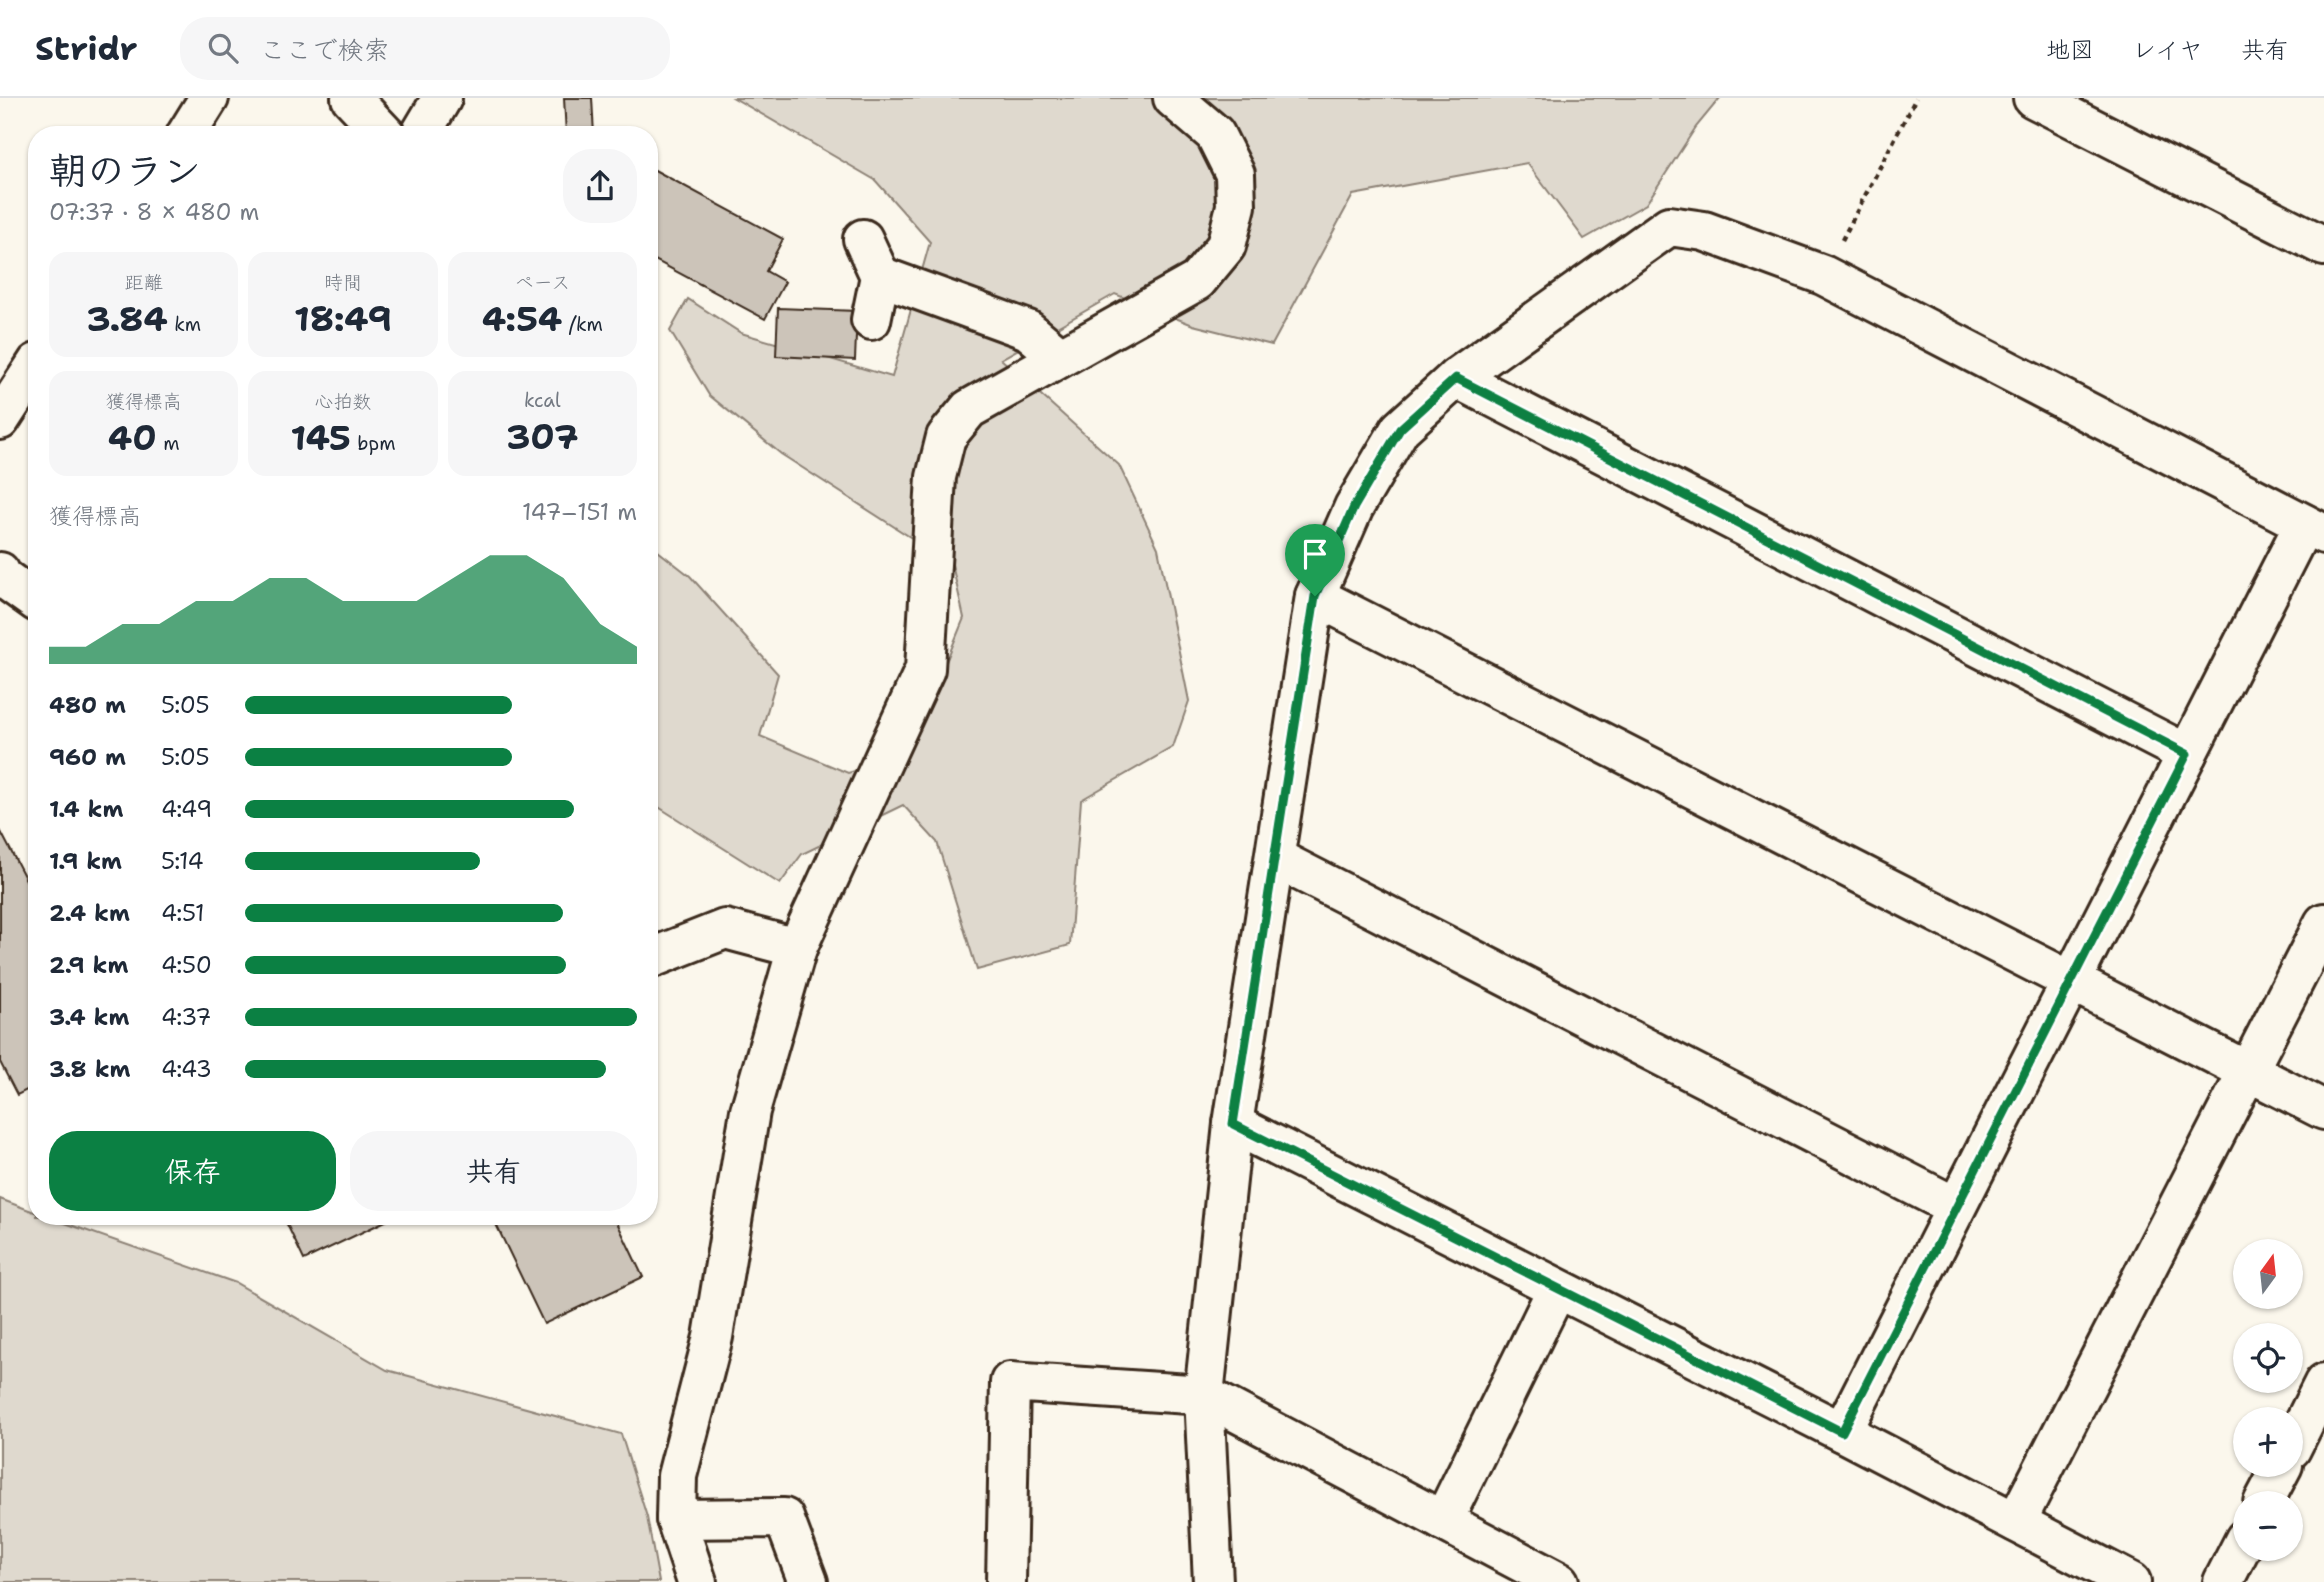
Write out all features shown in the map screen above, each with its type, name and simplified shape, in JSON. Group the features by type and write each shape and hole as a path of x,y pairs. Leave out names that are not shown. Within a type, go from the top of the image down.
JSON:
{"street":[{"path":"192,126 209,98"},
{"path":"351,98 377,126"},
{"path":"425,126 442,98"},
{"path":"696,1582 676,1519 677,1476 713,1337 750,1111 797,948 925,669 936,477 946,437 970,409 1197,281 1226,246 1236,206 1235,174 1215,134 1173,98"},
{"path":"2033,98 2324,246"},
{"path":"1213,1582 1204,1395 1233,1124 1315,596 1354,507 1400,429 1456,378 1668,226 1704,231 1824,275 2314,529 2187,754 1842,1432"},
{"path":"863,239 880,275 871,320"},
{"path":"880,275 1028,330 1060,357"},
{"path":"0,420 28,377"},
{"path":"1456,378 2187,754"},
{"path":"0,572 2,577 28,596"},
{"path":"1315,596 2324,1110"},
{"path":"1275,858 1956,1207"},
{"path":"2015,1522 2324,923"},
{"path":"658,955 726,929 797,948"},
{"path":"1233,1124 1842,1432 2131,1582"},
{"path":"1443,1521 1557,1289"},
{"path":"1006,1582 1010,1381 1204,1395 1559,1582"},
{"path":"2303,1427 2322,1392"},
{"path":"676,1519 784,1518 808,1582"},
{"path":"2223,1582 2234,1561"}],"path":[{"path":"1824,275 1916,98"}],"shaded area":[{"path":"734,98 1720,98 1696,127 1646,204 1584,239 1527,163 1353,195 1272,345 1193,325 1115,294 1001,359 1119,465 1158,548 1189,701 1173,747 1081,800 1070,945 977,970 937,842 903,805 802,854 780,884 658,807 658,551 690,576 778,674 760,736 848,773 908,755 964,618 952,564 781,454 709,395 670,331 688,299 741,333 892,377 930,242 875,180"},
{"path":"0,1199 28,1210 28,1225 71,1225 236,1283 387,1370 621,1434 647,1517 659,1582 0,1582"}],"building":[{"path":"564,98 592,98 594,126 566,126"},
{"path":"658,172 783,239 766,271 785,282 765,319 658,262"},
{"path":"778,308 857,311 855,360 776,356"},
{"path":"0,830 28,884 28,1090 17,1095 0,1062"},
{"path":"287,1225 377,1225 304,1260"},
{"path":"496,1225 618,1225 643,1277 544,1324"}],"route":[{"path":"1456,378 2187,754 1842,1432 1233,1124 1315,596 1354,507 1400,429 1456,378"}]}
